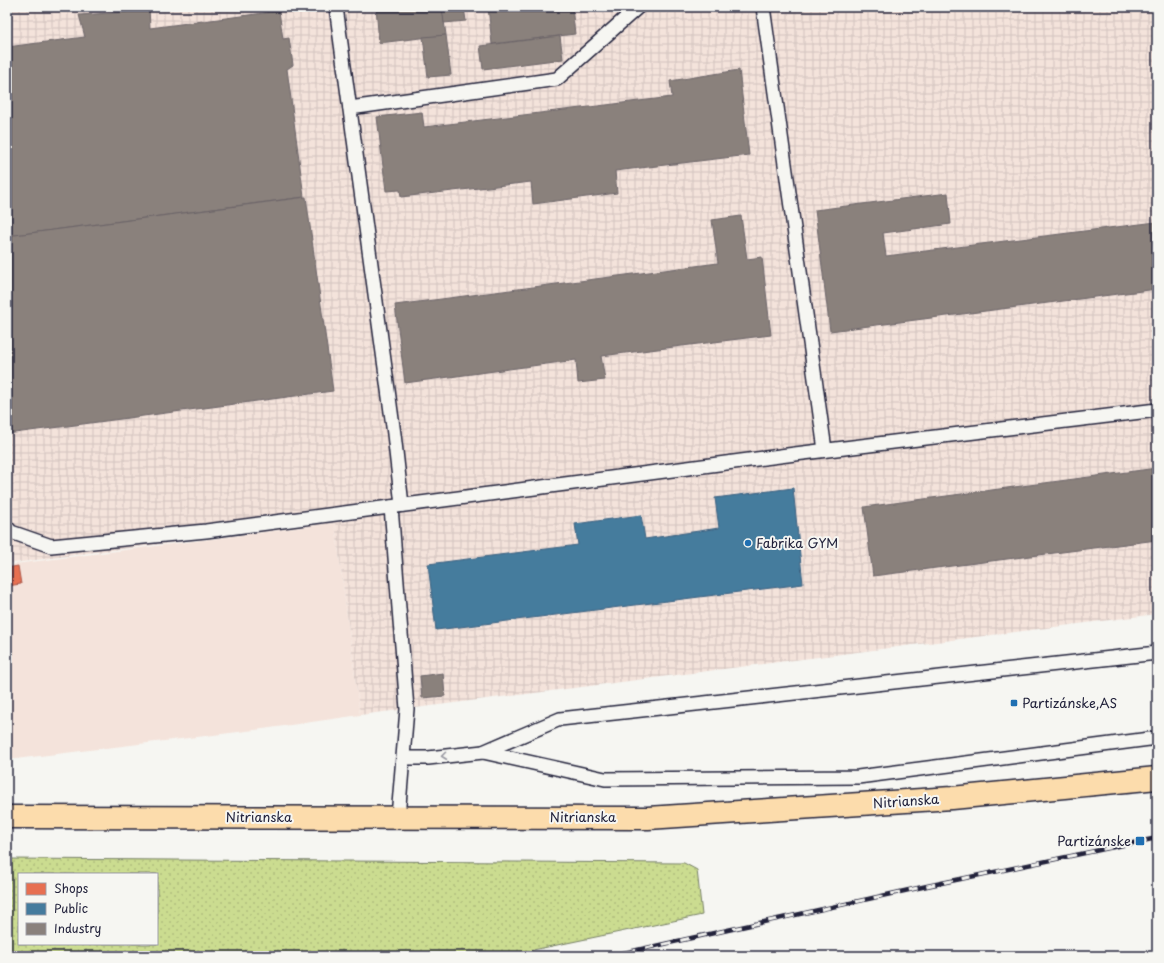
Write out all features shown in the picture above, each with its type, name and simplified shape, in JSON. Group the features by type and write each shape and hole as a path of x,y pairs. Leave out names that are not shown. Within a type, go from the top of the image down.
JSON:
{"main road":[{"name":"Nitrianska","path":"7,817 648,818 952,798 1157,778"}],"lane":[{"path":"336,7 394,434 407,709 398,817"},
{"path":"350,108 557,80 638,7"},
{"path":"763,7 825,450"},
{"path":"7,527 11,532 51,546 206,531 825,450 1157,410"},
{"path":"403,758 428,758 483,752 560,719 1157,653"},
{"path":"483,752 605,779 858,777 1157,738"}],"shaded area":[{"path":"7,7 1157,7 1157,614 360,715 335,523 7,564"},
{"path":"335,523 360,715 263,729 7,760 7,565"}],"green space":[{"path":"7,859 684,863 697,870 702,915 504,956 7,956"}],"building: Shops":[{"path":"18,566 21,584 7,586 7,568"}],"building: Public":[{"path":"793,488 803,584 436,630 428,564 578,545 575,524 641,515 645,539 719,528 715,498"}],"building: Industry":[{"path":"149,7 150,28 279,11 283,39 289,38 293,65 287,69 304,197 7,236 7,47 85,37 79,15 126,12"},
{"path":"376,7 442,7 446,35 379,43"},
{"path":"442,7 464,7 466,21 444,23"},
{"path":"488,7 572,7 575,34 492,44"},
{"path":"446,35 451,75 428,77 423,37"},
{"path":"560,36 563,59 483,69 480,46"},
{"path":"739,70 749,155 615,171 617,193 533,204 531,182 401,197 400,190 386,191 377,117 422,112 424,127 672,97 670,81"},
{"path":"948,193 951,224 883,233 886,256 1156,222 1157,289 830,331 815,210"},
{"path":"306,197 333,391 7,434 7,236"},
{"path":"741,216 747,259 762,257 771,335 601,356 605,380 578,383 576,360 405,383 395,305 718,263 712,220"},
{"path":"1157,468 1157,540 873,576 864,507"},
{"path":"443,673 445,696 422,698 420,676"}],"railway":[{"path":"610,956 927,886 1157,838"}],"place":[{"name":"Fabrika GYM","path":"748,543"},
{"name":"Partizánske,AS","path":"1014,703"},
{"name":"Partizánske","path":"1140,841"}]}
